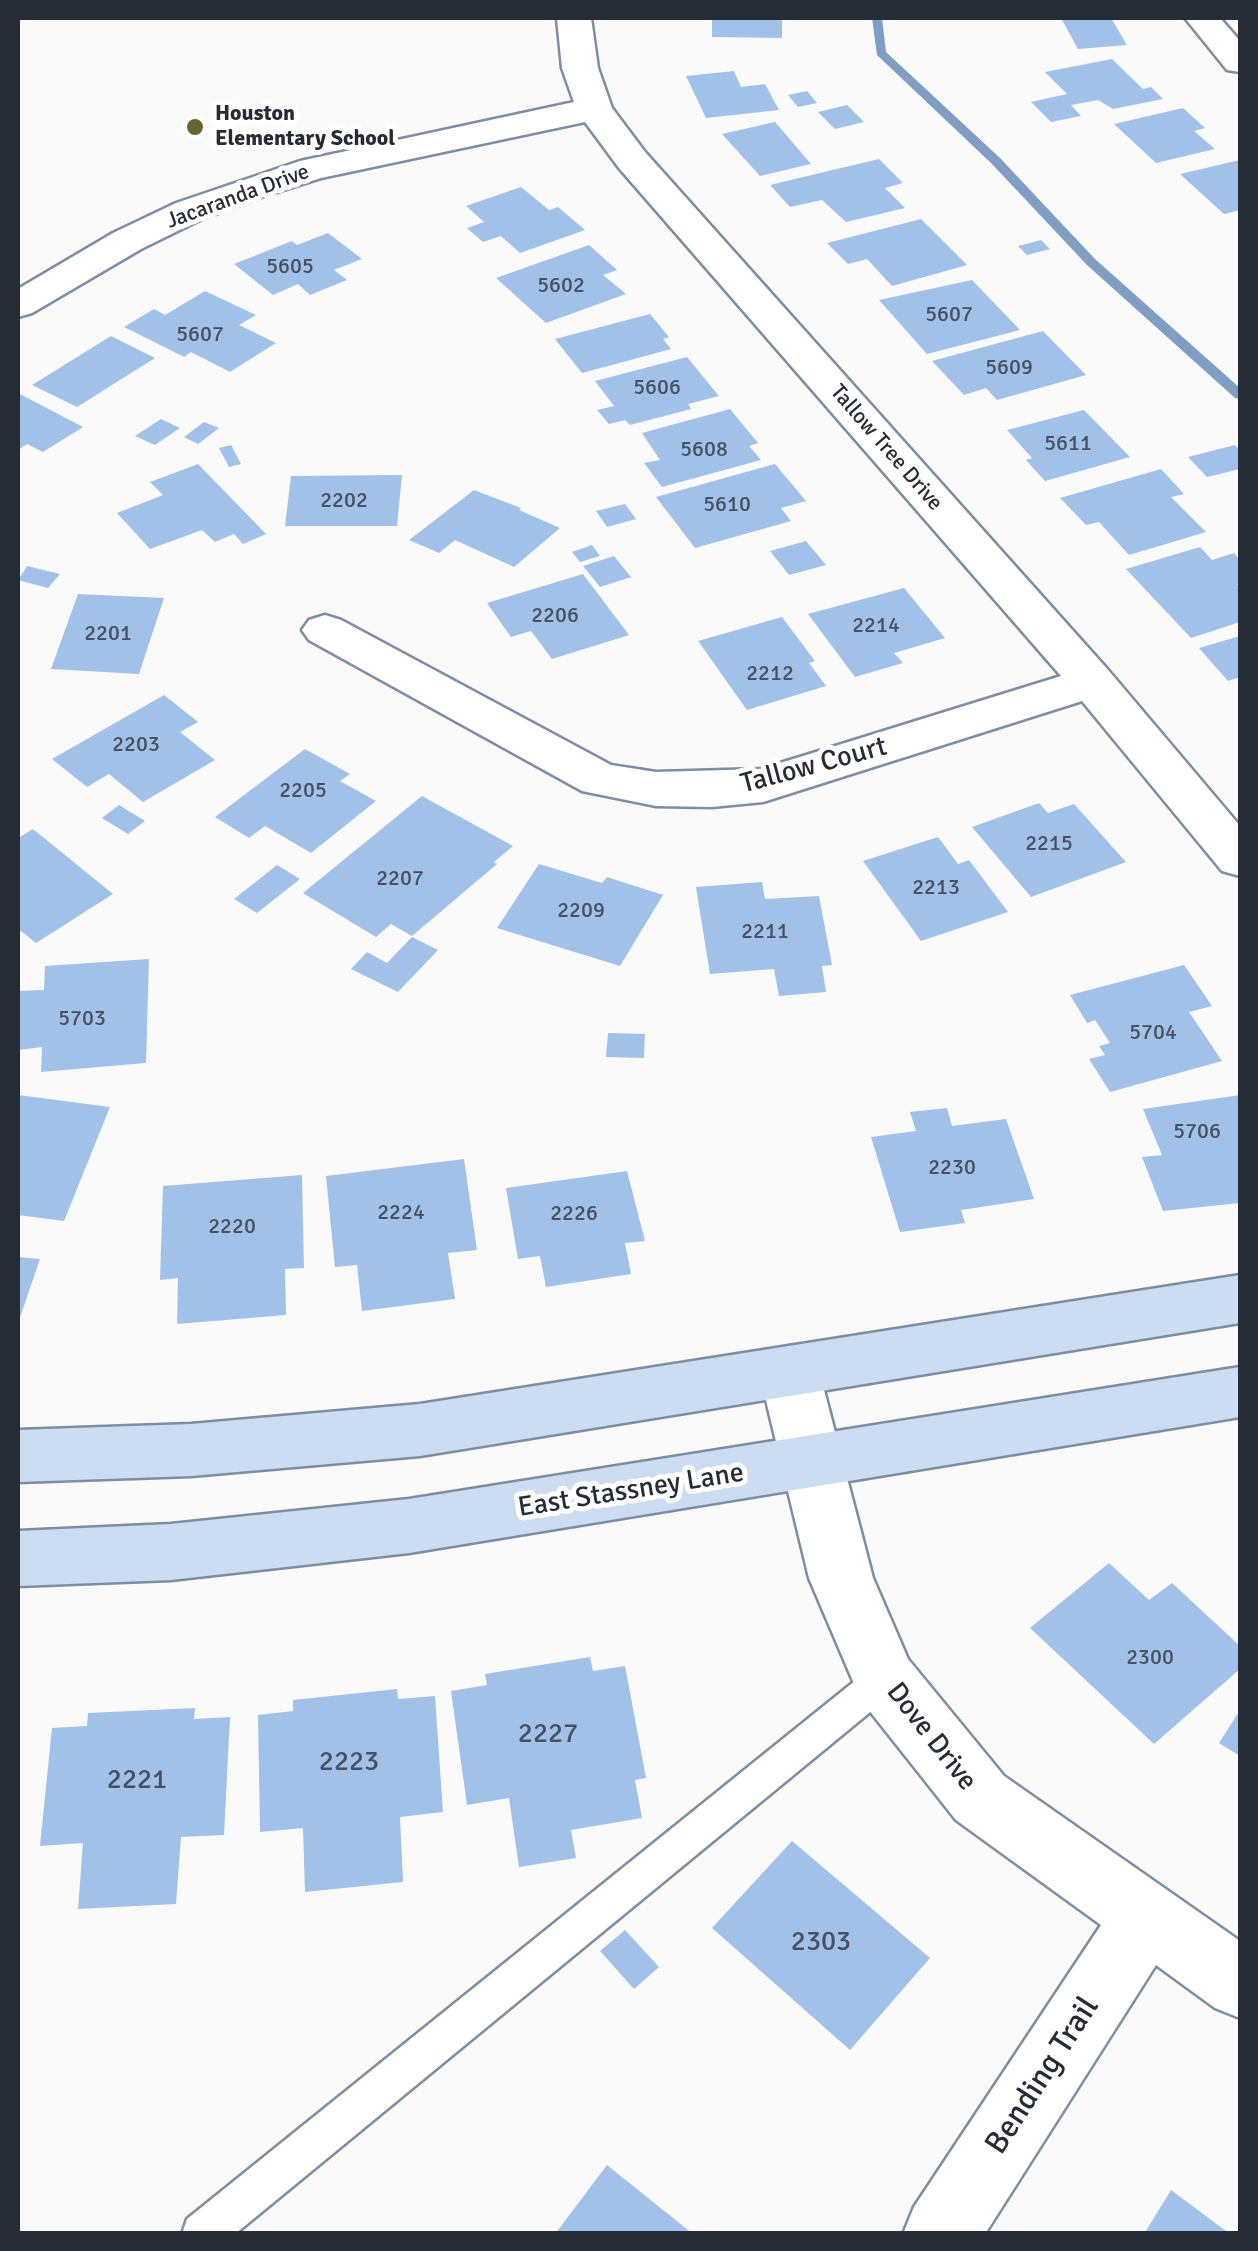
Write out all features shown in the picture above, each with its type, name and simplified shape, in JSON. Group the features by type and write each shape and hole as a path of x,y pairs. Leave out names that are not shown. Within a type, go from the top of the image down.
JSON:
{"main road":[{"path":"18,1456 190,1450 420,1430 1240,1299"},
{"name":"East Stassney Lane","path":"18,1560 171,1552 324,1536 811,1464 1240,1392"}],"street":[{"name":"Tallow Tree Drive","path":"574,18 580,68 594,110 646,175 1092,682 1240,859"},
{"path":"1202,18 1240,62"},
{"name":"Jacaranda Drive","path":"18,304 127,240 254,187 329,165 594,110"},
{"name":"Tallow Court","path":"325,630 599,779 656,789 712,790 763,785 1092,682"},
{"name":"Dove Drive","path":"788,1371 842,1578 884,1679 980,1798 1240,1983"},
{"name":"Bending Trail","path":"941,2234 1146,1919"}],"lane":[{"path":"202,2234 884,1679"}],"building":[{"path":"712,18 782,18 782,38 712,37"},
{"path":"1061,18 1111,18 1127,45 1078,49"},
{"path":"1112,59 1143,89 1151,87 1163,99 1113,109 1098,100 1071,105 1081,116 1051,122 1031,102 1067,94 1045,72"},
{"path":"734,71 741,87 765,84 779,110 706,118 686,76"},
{"path":"807,91 817,103 798,107 788,95"},
{"path":"847,105 864,122 835,129 818,112"},
{"path":"1183,108 1205,128 1194,131 1215,149 1156,163 1114,124"},
{"path":"775,122 811,164 760,176 722,134"},
{"path":"879,159 903,183 885,188 905,208 846,222 822,200 790,207 770,185"},
{"path":"1240,160 1240,210 1224,214 1180,174"},
{"path":"521,187 549,210 558,207 585,230 520,253 501,236 483,242 467,228 484,222 466,206"},
{"path":"921,219 967,265 892,286 867,259 848,264 827,243"},
{"path":"328,233 362,259 334,270 347,280 310,295 298,284 273,295 234,264 292,241 297,245"},
{"path":"1041,240 1050,249 1027,255 1018,246"},
{"path":"589,245 617,270 603,275 626,294 546,323 496,278"},
{"path":"972,280 1020,330 927,354 879,300"},
{"path":"205,291 256,315 239,325 276,343 230,372 191,352 184,357 124,327 154,309 165,315"},
{"path":"650,314 669,337 663,339 671,349 582,373 555,339"},
{"path":"1043,331 1086,375 997,400 986,388 964,395 932,361"},
{"path":"111,336 155,358 77,407 32,385"},
{"path":"687,357 719,396 688,404 691,409 630,425 625,420 609,424 597,410 614,406 595,381"},
{"path":"18,393 83,427 43,452 27,444 18,450"},
{"path":"730,409 758,443 749,446 761,460 662,487 644,463 660,460 642,433"},
{"path":"1084,410 1130,457 1045,481 1026,460 1032,458 1007,430"},
{"path":"161,419 180,428 155,445 135,436"},
{"path":"204,422 219,428 198,444 184,437"},
{"path":"231,445 241,464 229,467 219,448"},
{"path":"1235,445 1240,451 1240,469 1207,477 1188,457"},
{"path":"198,464 266,534 243,544 234,534 215,542 202,530 150,549 117,513 163,495 150,482"},
{"path":"775,464 806,501 781,508 791,521 695,548 656,497"},
{"path":"1161,469 1184,494 1171,497 1206,532 1129,555 1099,522 1086,525 1060,498"},
{"path":"402,475 397,526 285,526 291,476"},
{"path":"474,490 560,528 514,567 455,540 439,553 409,540"},
{"path":"625,504 636,519 607,527 596,511"},
{"path":"806,541 826,565 789,575 770,551"},
{"path":"592,545 600,556 580,562 572,552"},
{"path":"1200,547 1212,560 1234,553 1240,560 1240,622 1191,638 1126,569"},
{"path":"614,556 631,577 600,587 583,566"},
{"path":"27,566 60,574 48,588 18,580"},
{"path":"583,574 629,635 552,659 531,631 511,637 487,603"},
{"path":"904,588 945,638 894,653 903,663 855,677 808,614"},
{"path":"78,594 164,598 139,674 51,669"},
{"path":"782,617 815,661 809,663 826,686 747,710 698,641"},
{"path":"1240,636 1240,677 1228,681 1199,648"},
{"path":"164,695 198,722 180,732 215,760 143,802 109,774 87,787 52,759"},
{"path":"305,749 350,774 340,781 376,801 311,853 265,826 249,838 215,817"},
{"path":"422,796 513,846 412,936 391,924 376,937 303,893"},
{"path":"1039,803 1048,813 1074,804 1126,862 1031,897 972,827"},
{"path":"119,805 145,821 128,834 102,818"},
{"path":"33,829 113,894 36,943 21,931 18,933 18,838"},
{"path":"938,837 958,864 969,860 1008,912 921,941 863,861"},
{"path":"539,864 602,883 607,877 663,895 620,966 497,928"},
{"path":"277,865 300,879 257,913 234,899"},
{"path":"762,882 765,899 819,896 832,965 822,966 826,992 779,996 774,969 710,974 696,887"},
{"path":"412,937 438,950 398,992 351,969 367,952 387,963"},
{"path":"149,959 146,1063 41,1072 42,1047 18,1050 18,991 44,990 45,966"},
{"path":"1184,965 1212,1006 1189,1012 1222,1061 1110,1092 1089,1059 1105,1055 1099,1046 1110,1043 1095,1020 1087,1023 1070,995"},
{"path":"608,1033 645,1034 644,1058 606,1057"},
{"path":"18,1095 110,1107 64,1221 18,1215"},
{"path":"1240,1095 1240,1203 1163,1211 1142,1157 1162,1155 1143,1109"},
{"path":"947,1108 952,1126 1006,1119 1034,1199 961,1210 965,1223 900,1232 871,1137 916,1131 910,1112"},
{"path":"464,1159 477,1250 448,1253 455,1299 362,1311 357,1265 335,1267 326,1176"},
{"path":"627,1171 645,1241 625,1243 631,1274 546,1287 540,1256 518,1259 506,1188"},
{"path":"302,1175 304,1268 285,1269 286,1315 177,1324 178,1278 160,1280 163,1186"},
{"path":"18,1257 40,1259 18,1323"},
{"path":"1109,1563 1149,1600 1172,1583 1240,1646 1240,1669 1154,1744 1030,1628"},
{"path":"590,1657 593,1671 625,1666 646,1778 635,1780 642,1818 571,1830 576,1858 519,1867 509,1798 467,1805 451,1691 487,1685 485,1674"},
{"path":"397,1689 398,1699 435,1696 443,1812 400,1817 403,1882 305,1892 303,1828 260,1832 258,1715 293,1711 293,1700"},
{"path":"195,1708 194,1719 230,1717 224,1835 181,1837 176,1904 78,1909 83,1843 40,1846 52,1728 87,1726 88,1713"},
{"path":"1240,1710 1240,1756 1219,1743"},
{"path":"792,1841 930,1958 850,2050 712,1928"},
{"path":"625,1930 659,1967 634,1989 600,1951"},
{"path":"607,2165 693,2234 555,2234"},
{"path":"1171,2190 1230,2234 1144,2234"}],"waterway":[{"path":"877,18 881,53 996,161 1091,262 1240,395"}],"place":[{"name":"Houston Elementary School","path":"195,127"}]}
